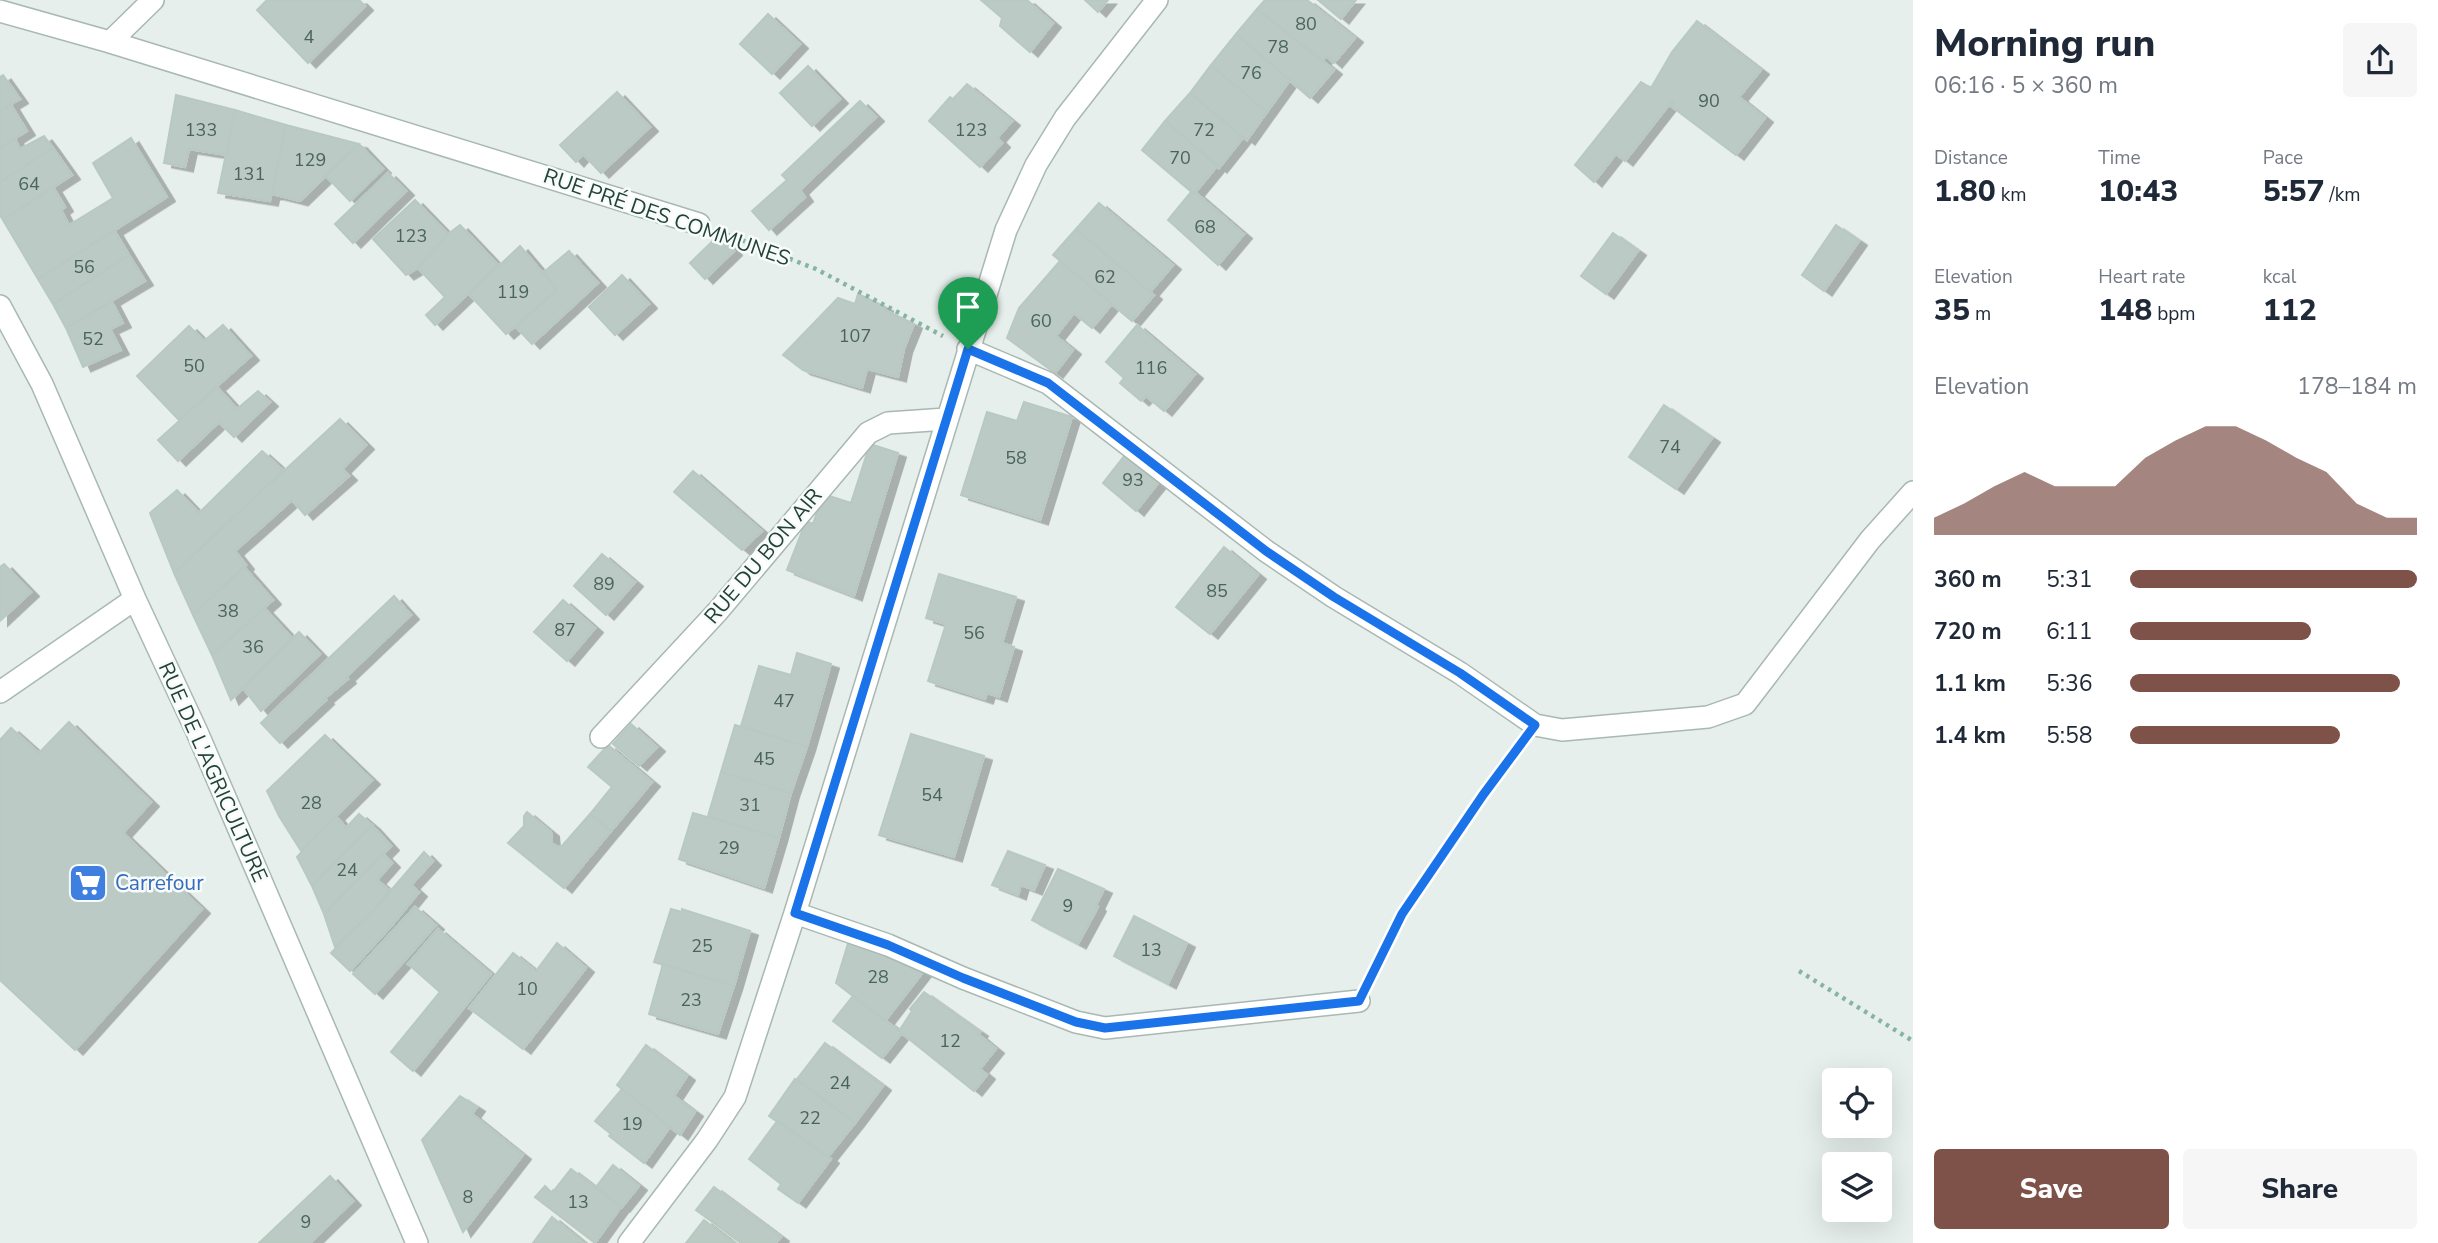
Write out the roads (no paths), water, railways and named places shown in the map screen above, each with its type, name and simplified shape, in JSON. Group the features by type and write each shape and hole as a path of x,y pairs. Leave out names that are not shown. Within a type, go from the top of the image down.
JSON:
{"street":[{"path":"110,42 153,0"},
{"path":"629,1243 707,1140 735,1097 795,913 1006,230 1036,165 1065,118 1157,0"},
{"name":"RUE PRÉ DES COMMUNES","path":"0,11 110,42 699,224"},
{"name":"RUE DE L'AGRICULTURE","path":"0,306 42,384 135,599 197,732 417,1243"},
{"path":"968,349 1048,383 1266,551 1334,597 1460,673 1535,725 1562,730 1708,717 1745,704 1870,540 1913,492"},
{"name":"RUE DU BON AIR","path":"601,737 718,611 868,433 888,423 946,419"},
{"path":"0,692 135,599"},
{"path":"795,913 888,945 963,978 1076,1022 1105,1028 1359,1001"}],"place":[{"name":"Carrefour","path":"88,883"}]}
